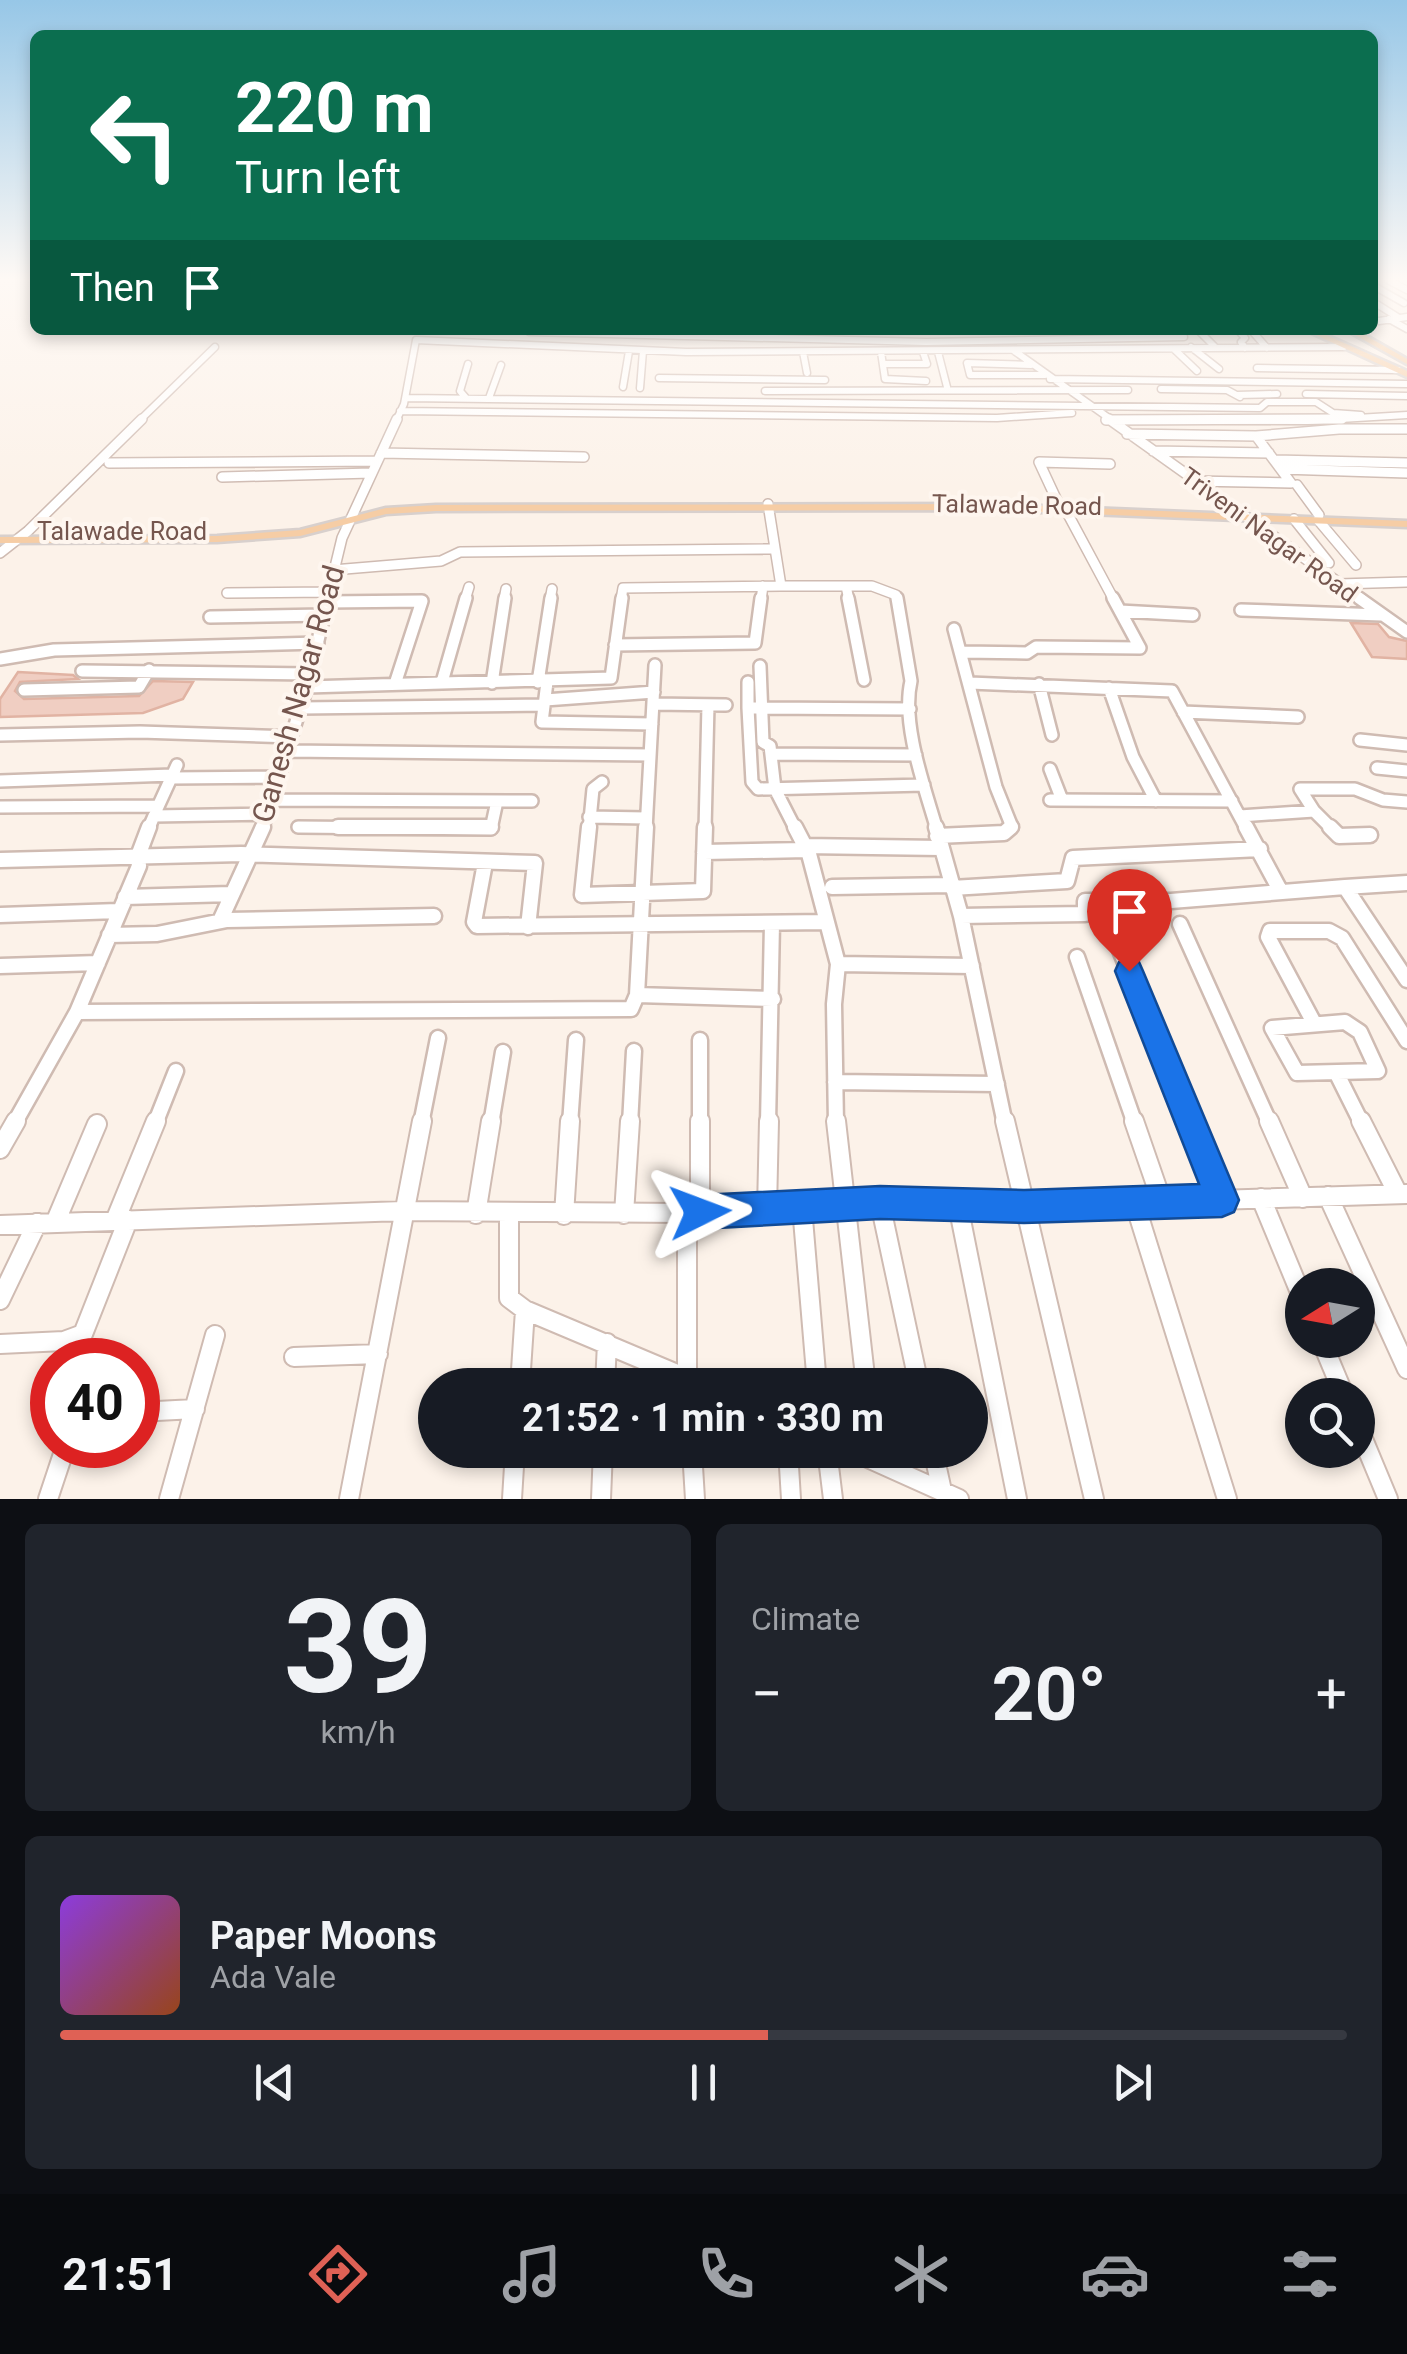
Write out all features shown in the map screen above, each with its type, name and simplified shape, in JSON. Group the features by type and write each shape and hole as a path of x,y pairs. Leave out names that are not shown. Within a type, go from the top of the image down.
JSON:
{"main road":[{"path":"1351,350 1402,372"},
{"name":"Talawade Road","path":"0,540 300,533 405,509 983,505 1407,521"},
{"name":"Talawade Road","path":"1242,514 1318,517"},
{"name":"Talawade Road","path":"0,532 228,531 244,536"}],"street":[{"path":"0,553 28,531 212,350"},
{"name":"Ganesh Nagar Road","path":"220,921 271,807 318,644 334,570 351,521 406,398 414,350"},
{"path":"610,350 1098,350"},
{"path":"1175,350 1197,371"},
{"path":"1196,350 1219,369"},
{"path":"623,388 629,351"},
{"name":"Triveni Nagar Road","path":"1015,351 1106,420 1407,632"},
{"path":"640,388 643,352"},
{"path":"674,352 674,362"},
{"path":"715,371 717,352"},
{"path":"773,352 773,362"},
{"path":"803,352 806,373"},
{"path":"881,352 886,380 926,380"},
{"path":"885,367 927,364 923,352"},
{"path":"938,352 947,387"},
{"path":"970,375 967,363 1034,365"},
{"path":"466,398 460,391 468,364"},
{"path":"489,398 501,365"},
{"path":"885,367 928,370"},
{"path":"1256,368 1402,372"},
{"path":"659,378 715,371 825,380"},
{"path":"944,372 1407,384"},
{"path":"765,391 974,394 994,392 993,389 1128,390"},
{"path":"1161,389 1227,390 1246,401 1316,402 1334,413 1407,415"},
{"path":"1236,395 1407,396"},
{"path":"406,398 1260,408 1267,402"},
{"path":"400,412 997,418 1096,412"},
{"path":"1106,420 1306,421 1360,415"},
{"path":"1129,435 1256,436 1339,429 1407,429"},
{"path":"1194,482 1292,482 1256,436"},
{"path":"1152,451 1407,462"},
{"path":"109,463 584,456"},
{"path":"960,652 1027,653 1036,647 1140,648 1039,462 1110,464"},
{"path":"1282,469 1407,473"},
{"path":"222,477 371,474"},
{"path":"1184,474 1248,476 1254,482"},
{"path":"1297,485 1356,565"},
{"path":"768,507 781,586"},
{"path":"1294,519 1329,563"},
{"path":"334,570 441,561 460,552 773,549"},
{"path":"1338,584 1407,582"},
{"path":"442,682 470,586"},
{"path":"616,644 755,643 762,586"},
{"path":"846,586 864,680"},
{"path":"306,687 611,678 623,588 846,586 886,588 896,595 911,681 916,755 961,916 1024,1206 1094,1499"},
{"path":"492,683 506,588"},
{"path":"552,589 542,722 652,724"},
{"path":"227,593 326,603"},
{"path":"210,618 326,603 421,600 395,684"},
{"path":"1241,610 1382,615"},
{"path":"1120,612 1193,615"},
{"path":"704,852 939,842 1012,830 996,787 954,630"},
{"path":"0,659 54,650 318,644"},
{"path":"77,1012 630,1009 636,995 654,665"},
{"path":"760,666 754,707 753,787 924,786"},
{"path":"24,690 139,688 149,670"},
{"path":"82,671 309,674"},
{"path":"748,682 763,742 770,746 776,788 805,848 838,964 835,1082 843,1204 864,1368"},
{"path":"970,683 1172,691 1282,892"},
{"path":"1038,684 1052,734"},
{"path":"1109,688 1133,757 1156,801"},
{"path":"300,708 654,698 726,704"},
{"path":"602,782 594,785 582,895 703,891 708,704"},
{"path":"754,707 910,709"},
{"path":"1183,712 1298,717"},
{"path":"0,735 140,732 292,737"},
{"path":"1360,740 1407,744"},
{"path":"288,751 650,755"},
{"path":"772,754 916,755"},
{"path":"1376,768 1407,771"},
{"path":"1050,769 1056,800 1232,801"},
{"path":"0,781 173,773 280,777"},
{"path":"0,1149 77,1012 139,866 138,856 173,773"},
{"path":"1370,835 1339,836 1300,790 1355,789 1383,800 1407,802"},
{"path":"0,807 156,811 374,801 532,801"},
{"path":"366,827 374,801"},
{"path":"298,828 491,829 497,801"},
{"path":"1240,816 1314,811"},
{"path":"589,817 646,818"},
{"path":"832,887 1067,881 1073,858 1260,850"},
{"path":"0,860 248,856 536,863 528,926"},
{"path":"485,864 474,924 640,927 827,922"},
{"path":"961,916 1084,914 1085,901 1171,900 1407,883"},
{"path":"1345,887 1407,980"},
{"path":"0,914 230,894"},
{"path":"109,935 157,934 220,921 434,916"},
{"path":"767,1208 774,999 772,923"},
{"path":"1180,924 1303,1198"},
{"path":"1314,1024 1268,937 1270,931 1329,931 1342,938 1407,1041"},
{"path":"1115,938 1222,1200"},
{"path":"1077,957 1162,1202"},
{"path":"0,966 98,963"},
{"path":"838,964 972,966"},
{"path":"636,995 774,999"},
{"path":"1345,1022 1355,1026 1379,1070 1297,1073 1272,1028 1314,1024 1345,1022"},
{"path":"348,1499 438,1038"},
{"path":"564,1214 576,1040"},
{"path":"693,1368 693,1212 700,1040"},
{"path":"624,1214 634,1051"},
{"path":"476,1214 503,1052"},
{"path":"0,1344 64,1340 83,1334 176,1072"},
{"path":"0,1225 403,1211 624,1214 880,1203 1024,1206 1403,1194 1337,1074"},
{"path":"835,1082 997,1084"},
{"path":"0,1300 98,1124"},
{"path":"1328,1196 1407,1369"},
{"path":"1260,1198 1290,1268"},
{"path":"880,1203 915,1368"},
{"path":"1136,1204 1227,1499"},
{"path":"958,1205 1016,1499"},
{"path":"802,1206 816,1368"},
{"path":"509,1214 509,1298 525,1310 661,1368"},
{"path":"521,1368 525,1310"},
{"path":"169,1499 215,1335"},
{"path":"605,1368 606,1342"},
{"path":"294,1357 378,1354"},
{"path":"160,1410 195,1408"},
{"path":"48,1499 58,1468"},
{"path":"512,1499 514,1468"},
{"path":"601,1499 602,1468"},
{"path":"693,1468 695,1499"},
{"path":"789,1468 791,1499"},
{"path":"829,1468 833,1499"},
{"path":"896,1468 949,1496"},
{"path":"939,1468 949,1496"},
{"path":"1375,1468 1388,1499"}],"building":[{"path":"1351,623 1378,624 1389,637 1407,641 1407,659 1372,657"},
{"path":"18,672 73,675 78,679 20,682 15,691 24,699 139,696 153,681 193,682 183,699 143,713 0,717 0,699"}],"route":[{"path":"700,1212 880,1203 1024,1206 1222,1200 1129,971"}]}
